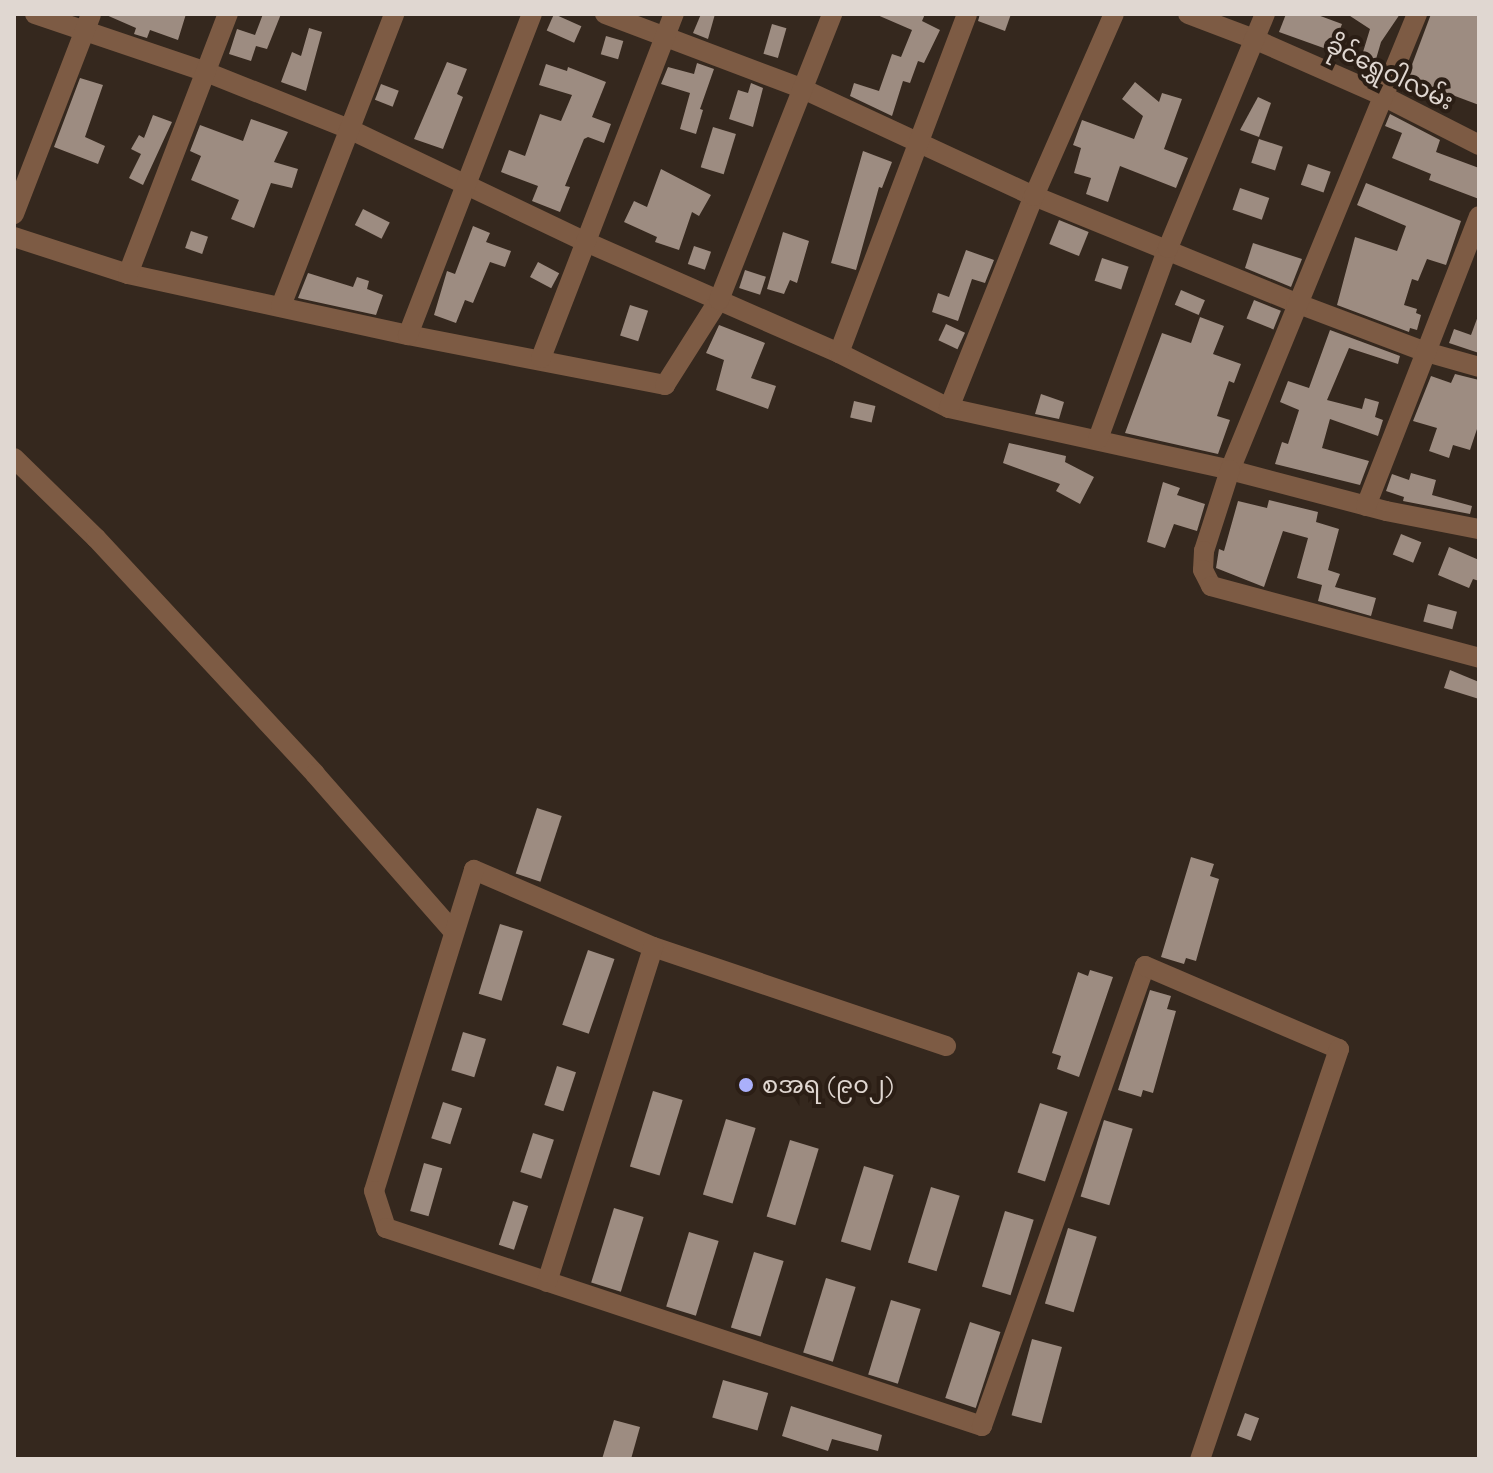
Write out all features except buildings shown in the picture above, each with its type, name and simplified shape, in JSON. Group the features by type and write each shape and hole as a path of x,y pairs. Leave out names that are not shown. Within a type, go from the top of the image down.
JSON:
{"street":[{"path":"35,14 88,22 349,129 586,242 839,353 949,408 1098,439 1366,506 1479,529"},
{"path":"128,274 228,14"},
{"path":"281,306 394,14"},
{"path":"408,335 532,14"},
{"path":"605,14 803,89 1034,196 1168,248 1296,303 1426,352 1479,367"},
{"path":"541,358 674,14"},
{"path":"14,237 128,274 408,335 541,358 665,385 719,300 832,14"},
{"path":"839,353 967,14"},
{"path":"949,408 1034,196 1114,14"},
{"name":"ခိုင်ရွှေဝါလမ်း","path":"1188,14 1254,39 1383,96 1479,145"},
{"path":"1098,439 1168,248 1265,14"},
{"path":"1417,14 1230,470 1204,551 1203,570 1211,586 1479,658"},
{"path":"14,214 88,22"},
{"path":"1366,506 1479,216"},
{"path":"14,458 96,538 315,774 454,932"},
{"path":"946,1046 653,947 474,870 374,1191 386,1228 982,1426 1145,966 1339,1049 1200,1459"},
{"path":"547,1282 653,947"}],"place":[{"name":"စအရ (၉၀၂)","path":"746,1085"}]}
